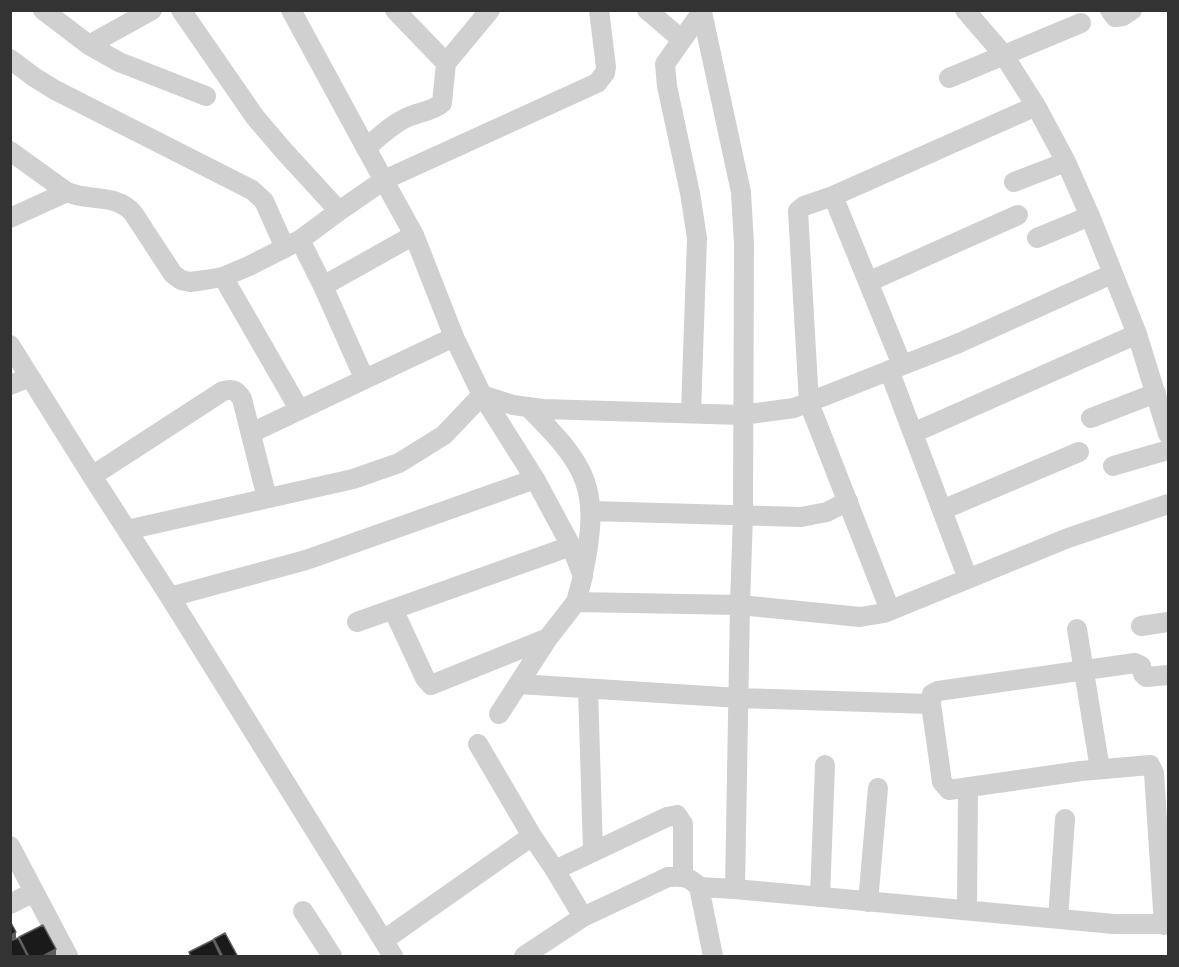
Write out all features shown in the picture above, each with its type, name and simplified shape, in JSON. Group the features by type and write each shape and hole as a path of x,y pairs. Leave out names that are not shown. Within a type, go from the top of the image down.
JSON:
{"street":[{"path":"43,10 89,45 119,62 206,96"},
{"path":"89,45 152,10"},
{"path":"182,10 255,117 339,211"},
{"path":"291,10 414,235 454,337 482,395 535,479 571,546 583,576"},
{"path":"395,10 446,63"},
{"path":"366,148 405,118 440,105 443,98 446,63 490,10"},
{"path":"10,151 67,192 77,196 116,200 126,204 173,274 181,280 190,282 223,276 249,266 292,244 384,180 597,83 602,79 606,67 599,10"},
{"path":"647,10 681,39"},
{"path":"965,10 1003,54 1036,106 1066,162 1137,334 1168,434"},
{"path":"1110,10 1118,18 1132,10"},
{"path":"691,412 697,238 665,74 665,64 702,11"},
{"path":"702,11 741,192 744,244 743,515 735,889"},
{"path":"949,78 1081,23"},
{"path":"10,59 55,90 252,190 264,201 323,286 364,378"},
{"path":"890,610 809,403 798,211 804,206 833,196 1036,106"},
{"path":"1014,182 1066,162"},
{"path":"10,218 67,192"},
{"path":"833,196 868,282 896,367 913,433 968,579"},
{"path":"868,282 1018,215"},
{"path":"1037,238 1090,216"},
{"path":"323,286 414,235"},
{"path":"482,395 528,407 742,415 794,408 959,344 1113,274"},
{"path":"223,276 299,409"},
{"path":"913,433 1137,334"},
{"path":"251,433 454,337"},
{"path":"10,345 389,948 532,836"},
{"path":"10,385 30,377"},
{"path":"92,476 223,391 230,389 237,391 242,399 267,498"},
{"path":"1091,418 1156,393"},
{"path":"127,530 353,479 399,463 444,435 482,395"},
{"path":"499,714 548,638 576,602 588,553 591,511 587,486 573,456 528,407"},
{"path":"1113,466 1168,450"},
{"path":"942,510 1079,452"},
{"path":"170,597 306,560 535,479"},
{"path":"591,511 814,515 848,501"},
{"path":"576,602 740,605 860,617 890,610 1068,538 1168,504"},
{"path":"357,622 571,546"},
{"path":"393,609 431,685 548,638"},
{"path":"1142,626 1168,622"},
{"path":"1077,629 1100,769"},
{"path":"524,957 583,917 668,877 735,889 868,902 1114,924 1166,925 1153,768 1150,765 1100,769 949,790 942,782 931,704 932,694 938,692 1135,663 1141,666 1146,677 1168,675"},
{"path":"519,684 739,698 931,704"},
{"path":"588,689 593,851"},
{"path":"478,744 583,917"},
{"path":"820,897 825,765"},
{"path":"868,902 878,788"},
{"path":"967,910 968,789"},
{"path":"555,870 667,816 677,815 683,824 691,881 713,957"},
{"path":"1058,919 1065,819"},
{"path":"10,846 68,957"},
{"path":"10,904 34,892"},
{"path":"303,911 323,954"}],"building":[{"path":"10,921 16,932 10,936"},
{"path":"43,925 56,949 41,957 29,957 19,937"},
{"path":"225,933 238,957 223,957 214,939"},
{"path":"18,938 28,957 10,957 10,941"},
{"path":"213,940 221,957 191,957 189,952"}]}
